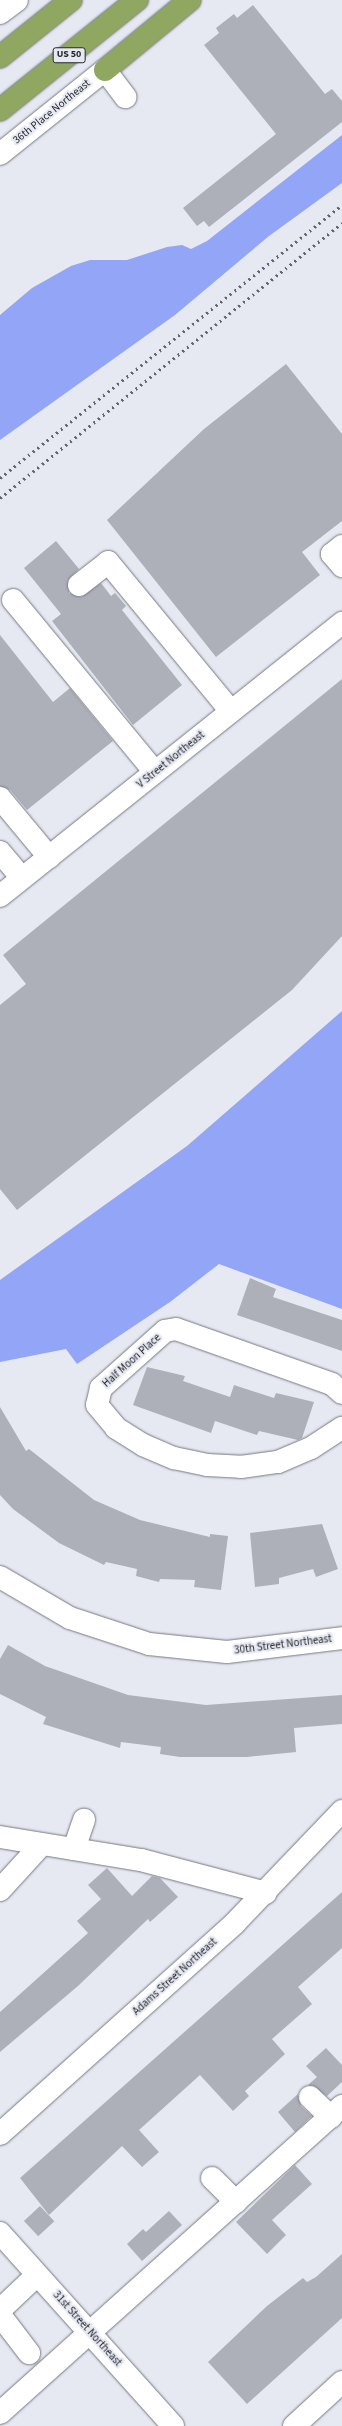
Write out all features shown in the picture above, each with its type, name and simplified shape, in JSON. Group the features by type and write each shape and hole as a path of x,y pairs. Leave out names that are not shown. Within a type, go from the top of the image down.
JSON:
{"highway":[{"path":"0,57 71,0"},
{"name":"US 50","path":"0,110 137,0"},
{"path":"104,70 190,0"}],"street":[{"path":"0,14 17,0"},
{"path":"104,70 125,97"},
{"name":"36th Place Northeast","path":"0,154 104,70"},
{"path":"342,546 332,554 342,566"},
{"path":"78,585 108,562 231,711"},
{"path":"13,600 155,772"},
{"name":"V Street Northeast","path":"0,896 342,623"},
{"path":"0,798 49,858"},
{"path":"0,852 22,878"},
{"name":"Half Moon Place","path":"342,1393 332,1384 176,1329 165,1331 101,1388 97,1405 116,1428 143,1445 174,1458 207,1465 241,1467 278,1462 311,1448 342,1428"},
{"name":"30th Street Northeast","path":"0,1577 44,1605 88,1626 167,1647 218,1652 258,1650 342,1638"},
{"name":"Adams Street Northeast","path":"0,2134 266,1892 342,1811"},
{"path":"74,1850 84,1820"},
{"path":"0,1837 141,1860 266,1892"},
{"path":"0,1890 42,1844"},
{"path":"0,2413 336,2111 310,2097"},
{"path":"212,2178 236,2202"},
{"name":"31st Street Northeast","path":"0,2233 173,2426"},
{"path":"0,2310 37,2275"},
{"path":"0,2314 29,2353"},
{"path":"294,2426 342,2382"}],"shaded area":[{"path":"342,135 342,183 269,236 175,315 0,440 0,315 32,288 71,266 90,260 127,260 167,247 182,245 191,249 207,241"},
{"path":"342,1011 342,1309 219,1264 170,1302 77,1364 66,1349 0,1362 0,1280 187,1146"}],"building":[{"path":"253,5 325,94 332,89 342,101 342,122 209,227 204,221 197,226 183,208 276,134 204,45 219,33 216,28 234,14 237,18"},
{"path":"286,364 342,434 342,521 302,552 320,575 216,657 107,520 204,429"},
{"path":"56,541 79,569 68,580 69,593 81,597 101,583 111,596 115,593 126,606 122,610 182,685 133,725 52,621 61,614 24,568"},
{"path":"0,635 53,702 70,688 113,741 27,810 10,790 0,786"},
{"path":"342,679 342,936 292,990 17,1210 0,1189 0,1005 26,984 3,955"},
{"path":"250,1278 276,1289 273,1297 342,1320 342,1351 237,1315"},
{"path":"147,1367 185,1376 183,1381 230,1397 234,1385 274,1398 276,1393 314,1402 302,1438 298,1440 259,1431 257,1435 215,1421 211,1433 133,1405"},
{"path":"0,1407 26,1451 29,1449 94,1500 140,1520 210,1537 210,1534 228,1536 221,1590 194,1587 195,1580 160,1579 159,1582 136,1576 137,1569 106,1562 104,1565 59,1543 13,1509 0,1495"},
{"path":"322,1524 338,1569 316,1577 313,1569 279,1578 279,1584 255,1587 250,1533"},
{"path":"8,1645 45,1666 128,1695 206,1705 342,1695 342,1724 294,1728 296,1752 247,1757 180,1757 160,1754 161,1747 121,1742 120,1748 43,1724 46,1717 0,1694 0,1659"},
{"path":"107,1868 132,1896 152,1876 160,1878 178,1897 150,1922 148,1919 78,1986 0,2052 0,2012 88,1933 77,1921 101,1899 88,1885"},
{"path":"342,1892 342,1948 298,1987 312,2004 272,2039 285,2054 245,2091 249,2096 233,2111 200,2075 139,2130 159,2152 142,2167 122,2146 49,2215 20,2178"},
{"path":"326,2048 342,2065 342,2082 327,2096 308,2085 317,2077 306,2066"},
{"path":"298,2094 301,2106 312,2116 295,2132 278,2112"},
{"path":"295,2165 312,2184 272,2220 286,2235 267,2254 236,2222"},
{"path":"40,2206 54,2221 38,2236 24,2221"},
{"path":"169,2211 182,2225 142,2261 127,2244 143,2229 146,2232"},
{"path":"342,2254 342,2318 247,2404 208,2362 267,2306 303,2278 307,2282 316,2277"}],"railway":[{"path":"0,478 342,205"},
{"path":"0,498 342,223"}]}
